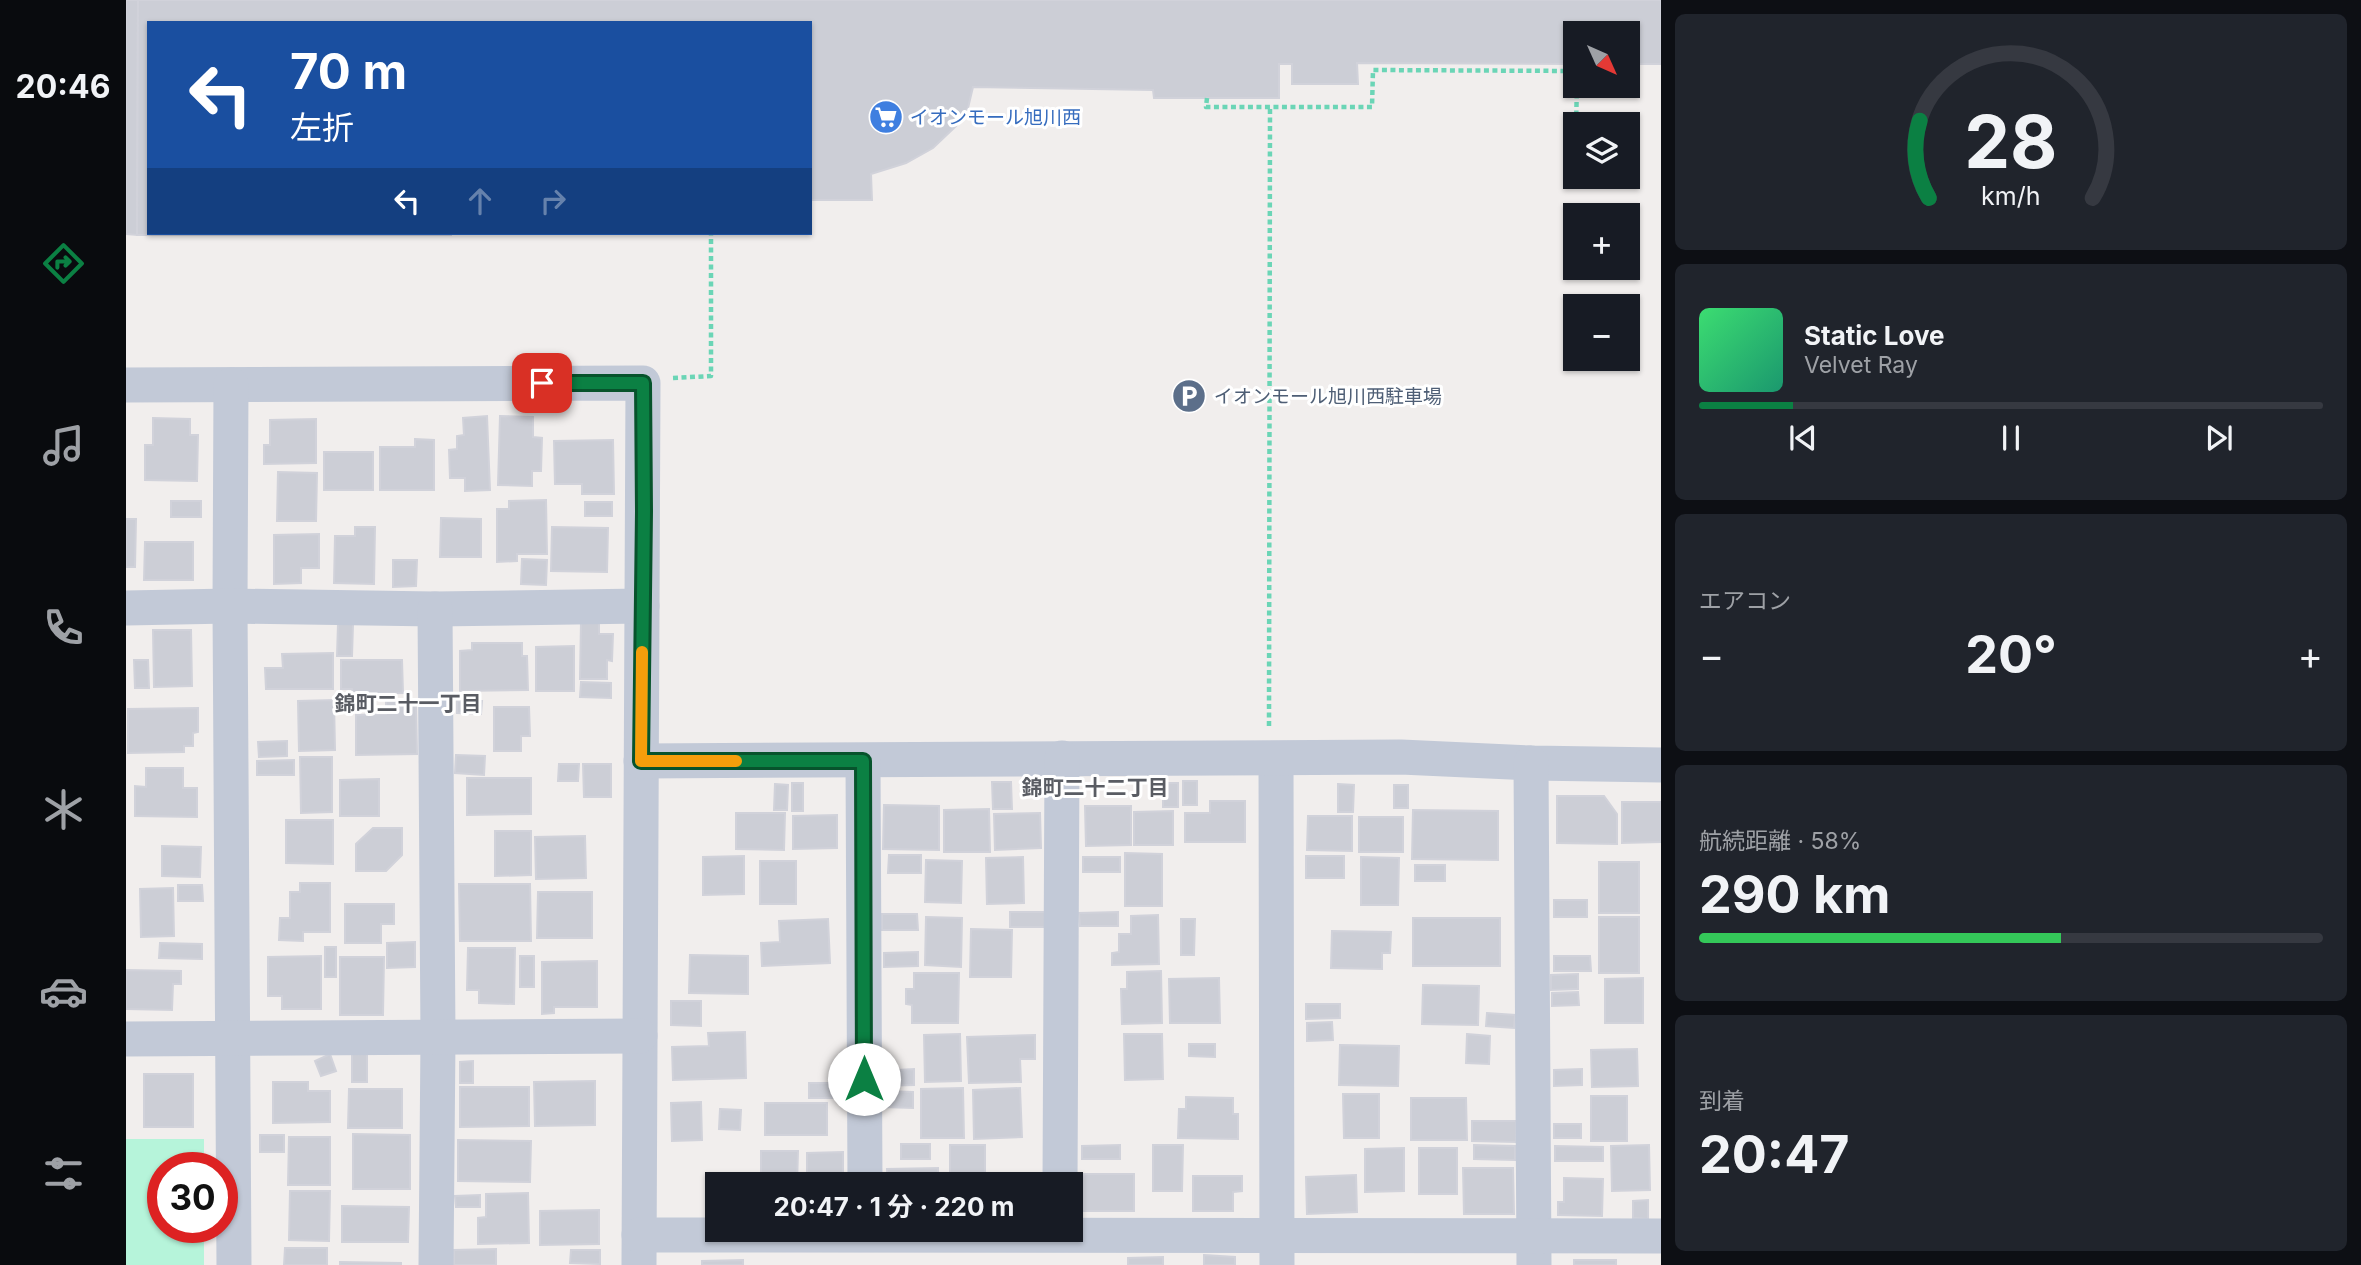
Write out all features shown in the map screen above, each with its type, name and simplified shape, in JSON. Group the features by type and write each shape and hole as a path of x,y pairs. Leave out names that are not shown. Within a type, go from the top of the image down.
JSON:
{"street":[{"path":"126,385 643,383 639,1250 865,1243 1059,1244 1277,1251 1533,1251 1661,1236"},
{"path":"231,385 229,606 234,1265"},
{"path":"126,608 642,606"},
{"path":"435,608 438,1038 436,1265"},
{"path":"1273,745 1277,1251"},
{"path":"641,761 1062,758 1273,745 1401,757 1661,765"},
{"path":"1060,1172 1062,758"},
{"path":"863,761 865,1172"},
{"path":"1531,763 1533,1251"},
{"path":"126,1039 640,1036"}],"path":[{"path":"1207,98 1206,107 1372,107 1373,70 1563,71"},
{"path":"1270,107 1273,745"},
{"path":"673,378 711,376 711,235"}],"green space":[{"path":"126,1139 204,1139 204,1152 147,1152 147,1243 204,1243 204,1265 126,1265"}],"building":[{"path":"126,0 138,0 137,235 126,234"},
{"name":"イオンモール旭川西","path":"138,0 1661,0 1661,64 1640,64 1640,21 1563,21 1563,64 1357,63 1358,84 1292,84 1292,64 1279,64 1279,98 1154,98 1153,90 973,87 968,108 956,126 933,148 906,163 871,174 872,200 812,200 812,21 147,21 147,235 137,235"},
{"path":"487,416 490,490 465,491 465,478 450,478 449,450 457,449 457,436 464,435 463,418"},
{"path":"500,416 533,417 533,437 542,438 541,471 532,471 532,486 498,485"},
{"path":"153,418 190,419 190,435 198,435 197,481 145,480 145,445 153,445"},
{"path":"316,419 316,463 264,464 264,445 270,445 270,420"},
{"path":"415,439 434,440 434,490 380,490 380,447 415,447"},
{"path":"613,440 614,494 582,494 582,484 555,484 554,441"},
{"path":"324,452 373,452 373,490 324,490"},
{"path":"278,472 317,473 316,521 277,521"},
{"path":"546,500 547,554 517,554 517,561 497,562 497,509 509,509 509,501"},
{"path":"171,501 201,501 201,517 171,517"},
{"path":"585,502 612,502 612,516 585,516"},
{"path":"441,518 481,519 481,557 440,557"},
{"path":"126,519 136,519 135,567 126,567"},
{"path":"355,527 375,527 374,584 334,583 335,536 355,536"},
{"path":"552,527 608,528 607,572 551,571"},
{"path":"319,534 319,568 301,568 301,583 274,584 274,535"},
{"path":"145,542 193,542 193,580 144,580"},
{"path":"522,559 547,560 546,585 521,584"},
{"path":"393,560 417,560 416,586 393,587"},
{"path":"581,622 599,622 599,634 613,634 612,661 607,660 607,679 580,679"},
{"path":"338,624 353,624 352,656 337,656"},
{"path":"153,630 191,630 192,686 154,687"},
{"path":"472,643 522,643 522,656 527,656 528,690 460,691 460,651 472,650"},
{"path":"574,646 574,691 536,691 536,647"},
{"path":"333,653 333,689 266,689 265,668 283,668 282,654"},
{"path":"134,660 148,660 149,688 135,688"},
{"path":"341,660 402,660 403,693 353,694 352,689 341,689"},
{"path":"581,682 611,683 611,698 580,697"},
{"path":"334,700 335,750 299,751 298,701"},
{"path":"386,701 416,701 417,754 356,755 356,715 386,714"},
{"path":"457,701 482,701 481,714 457,713"},
{"path":"494,707 529,707 530,736 521,736 521,751 494,751"},
{"path":"198,708 198,732 193,733 193,746 184,746 184,752 128,753 128,709"},
{"path":"287,741 287,756 259,757 258,742"},
{"path":"456,755 485,756 484,775 455,773"},
{"path":"300,757 332,757 332,812 301,813"},
{"path":"294,760 294,775 257,775 257,761"},
{"path":"559,764 579,764 578,781 558,781"},
{"path":"583,764 611,764 611,797 584,797"},
{"path":"146,768 183,768 183,788 197,788 197,817 135,816 135,786 146,787"},
{"path":"467,778 531,778 531,814 467,815"},
{"path":"379,779 379,816 340,816 340,780"},
{"path":"1183,781 1197,781 1197,805 1183,805"},
{"path":"992,782 1011,782 1012,809 993,809"},
{"path":"792,783 803,783 803,811 792,811"},
{"path":"1163,783 1178,783 1178,807 1163,807"},
{"path":"775,784 788,785 787,810 774,810"},
{"path":"1338,784 1354,785 1353,812 1338,812"},
{"path":"1394,785 1408,785 1408,808 1394,808"},
{"path":"1557,796 1604,796 1617,814 1617,844 1557,843"},
{"path":"1210,801 1245,801 1245,842 1185,842 1185,813 1210,813"},
{"path":"1622,802 1661,802 1661,842 1622,843"},
{"path":"884,805 939,806 939,850 883,849"},
{"path":"1085,806 1131,806 1131,845 1086,846"},
{"path":"989,809 990,852 944,852 944,810"},
{"path":"1413,810 1498,811 1498,860 1412,859"},
{"path":"1173,811 1173,845 1134,845 1134,812"},
{"path":"736,813 785,813 784,850 736,849"},
{"path":"1040,813 1041,848 995,850 994,814"},
{"path":"837,815 837,848 793,849 793,816"},
{"path":"1308,816 1352,816 1352,851 1307,850"},
{"path":"1359,817 1403,817 1403,852 1359,852"},
{"path":"286,820 333,820 333,864 286,863"},
{"path":"373,828 402,828 402,855 386,871 356,871 356,844"},
{"path":"495,831 531,831 531,875 495,876"},
{"path":"585,836 586,878 536,879 535,837"},
{"path":"162,846 201,847 200,877 162,876"},
{"path":"1125,853 1162,854 1162,906 1125,906"},
{"path":"889,855 921,855 921,873 888,873"},
{"path":"744,856 744,894 703,895 703,857"},
{"path":"1306,856 1344,856 1344,878 1306,878"},
{"path":"1023,857 1024,903 987,904 986,858"},
{"path":"1083,857 1120,857 1120,872 1083,872"},
{"path":"1361,857 1399,858 1398,905 1361,905"},
{"path":"926,860 962,861 961,903 925,902"},
{"path":"760,861 796,861 796,904 760,904"},
{"path":"1599,862 1639,862 1639,913 1599,913"},
{"path":"1415,865 1445,865 1445,881 1415,881"},
{"path":"300,883 330,883 330,932 303,932 303,941 279,940 280,918 290,918 290,892 300,892"},
{"path":"459,884 530,884 531,941 460,941"},
{"path":"178,885 202,885 203,901 178,901"},
{"path":"173,888 174,936 141,937 140,889"},
{"path":"538,892 592,892 592,938 537,938"},
{"path":"1554,900 1587,900 1587,917 1554,917"},
{"path":"345,904 394,904 394,924 381,924 381,943 345,943"},
{"path":"1010,912 1046,912 1046,927 1010,927"},
{"path":"1118,912 1118,926 1080,926 1079,913"},
{"path":"882,914 917,914 918,930 882,930"},
{"path":"1158,915 1159,964 1112,965 1112,953 1119,952 1119,934 1131,934 1131,916"},
{"path":"926,917 962,918 961,967 925,965"},
{"path":"1599,917 1639,917 1639,973 1599,973"},
{"path":"1413,918 1500,918 1500,966 1413,966"},
{"path":"828,919 830,963 762,966 761,943 780,942 779,921"},
{"path":"1181,919 1195,919 1194,955 1181,955"},
{"path":"971,929 1012,930 1011,977 970,977"},
{"path":"1332,931 1391,932 1390,953 1382,953 1382,969 1331,968"},
{"path":"415,942 415,967 387,968 387,943"},
{"path":"160,943 202,944 202,959 159,958"},
{"path":"325,947 336,947 336,977 325,977"},
{"path":"468,948 515,948 514,1004 479,1003 479,990 467,990"},
{"path":"918,952 918,966 884,967 884,953"},
{"path":"690,955 748,956 748,994 689,993"},
{"path":"321,956 321,1009 282,1009 282,996 268,996 268,957"},
{"path":"520,956 534,956 534,987 520,987"},
{"path":"1554,956 1590,956 1591,971 1554,971"},
{"path":"340,957 384,957 383,1015 340,1015"},
{"path":"597,961 597,1007 554,1007 554,1013 542,1014 542,962"},
{"path":"126,970 181,971 181,984 173,984 172,1010 126,1009"},
{"path":"1161,971 1162,1023 1122,1024 1121,989 1127,989 1127,972"},
{"path":"914,973 959,973 958,1023 912,1023 912,1005 906,1004 906,989 914,989"},
{"path":"1578,974 1578,989 1551,990 1551,975"},
{"path":"1219,978 1220,1023 1170,1023 1169,979"},
{"path":"1643,978 1643,1023 1605,1023 1605,979"},
{"path":"1423,985 1479,986 1478,1025 1422,1024"},
{"path":"1578,992 1579,1005 1552,1006 1552,993"},
{"path":"671,1001 701,1001 701,1026 671,1025"},
{"path":"1306,1004 1340,1004 1340,1018 1306,1019"},
{"path":"1487,1013 1515,1015 1514,1028 1486,1026"},
{"path":"1332,1022 1333,1040 1307,1041 1307,1023"},
{"path":"745,1032 746,1078 673,1080 672,1047 709,1046 708,1033"},
{"path":"960,1034 961,1081 925,1082 924,1035"},
{"path":"1124,1034 1162,1034 1163,1079 1125,1080"},
{"path":"1467,1034 1490,1036 1489,1064 1466,1063"},
{"path":"1035,1035 1035,1059 1020,1059 1021,1082 969,1083 967,1037"},
{"path":"1189,1044 1215,1044 1215,1057 1189,1056"},
{"path":"1340,1045 1399,1046 1398,1086 1339,1085"},
{"path":"1637,1049 1638,1086 1592,1087 1591,1050"},
{"path":"330,1054 336,1071 321,1076 315,1061"},
{"path":"352,1054 367,1054 367,1082 352,1082"},
{"path":"473,1061 473,1083 460,1083 460,1062"},
{"path":"914,1069 914,1085 880,1086 879,1071"},
{"path":"1582,1069 1582,1085 1554,1086 1554,1070"},
{"path":"144,1074 193,1074 193,1127 144,1127"},
{"path":"595,1081 595,1125 535,1126 534,1082"},
{"path":"273,1082 308,1082 308,1091 330,1091 330,1122 273,1123"},
{"path":"809,1083 844,1083 843,1098 809,1098"},
{"path":"460,1087 529,1087 529,1126 460,1127"},
{"path":"963,1088 964,1138 921,1138 921,1089"},
{"path":"1020,1088 1022,1137 974,1139 973,1090"},
{"path":"349,1089 402,1089 402,1128 348,1128"},
{"path":"883,1091 913,1092 913,1108 883,1107"},
{"path":"1343,1094 1379,1094 1379,1138 1344,1138"},
{"path":"1591,1096 1627,1096 1627,1141 1591,1141"},
{"path":"1186,1097 1233,1098 1233,1114 1238,1114 1238,1139 1178,1138 1179,1109 1186,1109"},
{"path":"1411,1098 1466,1098 1467,1140 1411,1140"},
{"path":"701,1102 702,1140 672,1141 671,1103"},
{"path":"765,1103 827,1103 827,1135 765,1135"},
{"path":"720,1109 741,1110 740,1130 719,1129"},
{"path":"1472,1121 1516,1121 1516,1142 1472,1141"},
{"path":"1554,1124 1581,1124 1581,1138 1554,1138"},
{"path":"353,1134 410,1135 410,1189 353,1189"},
{"path":"260,1135 284,1135 284,1152 260,1152"},
{"path":"289,1137 330,1137 330,1185 288,1185"},
{"path":"458,1140 531,1141 530,1182 458,1181"},
{"path":"901,1144 930,1144 930,1159 901,1159"},
{"path":"950,1145 985,1145 985,1172 950,1172"},
{"path":"1120,1145 1120,1159 1082,1159 1082,1146"},
{"path":"1153,1145 1183,1145 1182,1191 1153,1191"},
{"path":"1474,1145 1515,1146 1515,1160 1474,1159"},
{"path":"1649,1145 1650,1190 1612,1191 1611,1146"},
{"path":"1555,1146 1603,1147 1603,1161 1555,1161"},
{"path":"1404,1148 1404,1191 1365,1192 1365,1149"},
{"path":"1419,1148 1457,1148 1457,1194 1419,1194"},
{"path":"761,1151 798,1151 797,1172 761,1172"},
{"path":"843,1152 843,1172 807,1172 807,1153"},
{"path":"938,1168 938,1172 887,1172 887,1169"},
{"path":"1463,1168 1513,1168 1514,1214 1464,1214"},
{"path":"1084,1174 1134,1174 1134,1211 1084,1211"},
{"path":"1356,1175 1357,1212 1307,1214 1306,1177"},
{"path":"1193,1176 1242,1176 1242,1191 1233,1192 1233,1211 1193,1211"},
{"path":"1564,1178 1603,1179 1602,1216 1558,1215 1558,1202 1564,1202"},
{"path":"290,1191 330,1191 329,1241 289,1240"},
{"path":"528,1193 529,1243 478,1244 478,1218 486,1217 486,1194"},
{"path":"480,1195 480,1207 456,1207 455,1196"},
{"path":"1648,1200 1648,1219 1633,1218 1633,1201"},
{"path":"342,1206 409,1207 408,1242 342,1242"},
{"path":"599,1210 599,1244 540,1245 540,1211"},
{"path":"285,1248 327,1248 327,1265 284,1265"},
{"path":"496,1249 496,1265 454,1265 454,1250"},
{"path":"571,1250 600,1250 600,1264 570,1263"},
{"path":"1204,1255 1235,1257 1235,1265 1204,1265"},
{"path":"1163,1257 1163,1265 1128,1265 1128,1258"},
{"path":"743,1260 743,1265 702,1265 702,1261"},
{"path":"1574,1260 1616,1260 1616,1265 1574,1265"},
{"path":"340,1262 401,1263 401,1265 340,1265"}],"slow traffic":[{"path":"642,652 641,761 736,761"}],"place":[{"name":"イオンモール旭川西","path":"886,117"},
{"name":"イオンモール旭川西駐車場","path":"1189,396"}],"district":[{"name":"錦町二十一丁目","path":"408,704"},
{"name":"錦町二十二丁目","path":"1095,788"}],"route":[{"path":"542,383 643,383 641,761 863,761 864,1079"}]}
